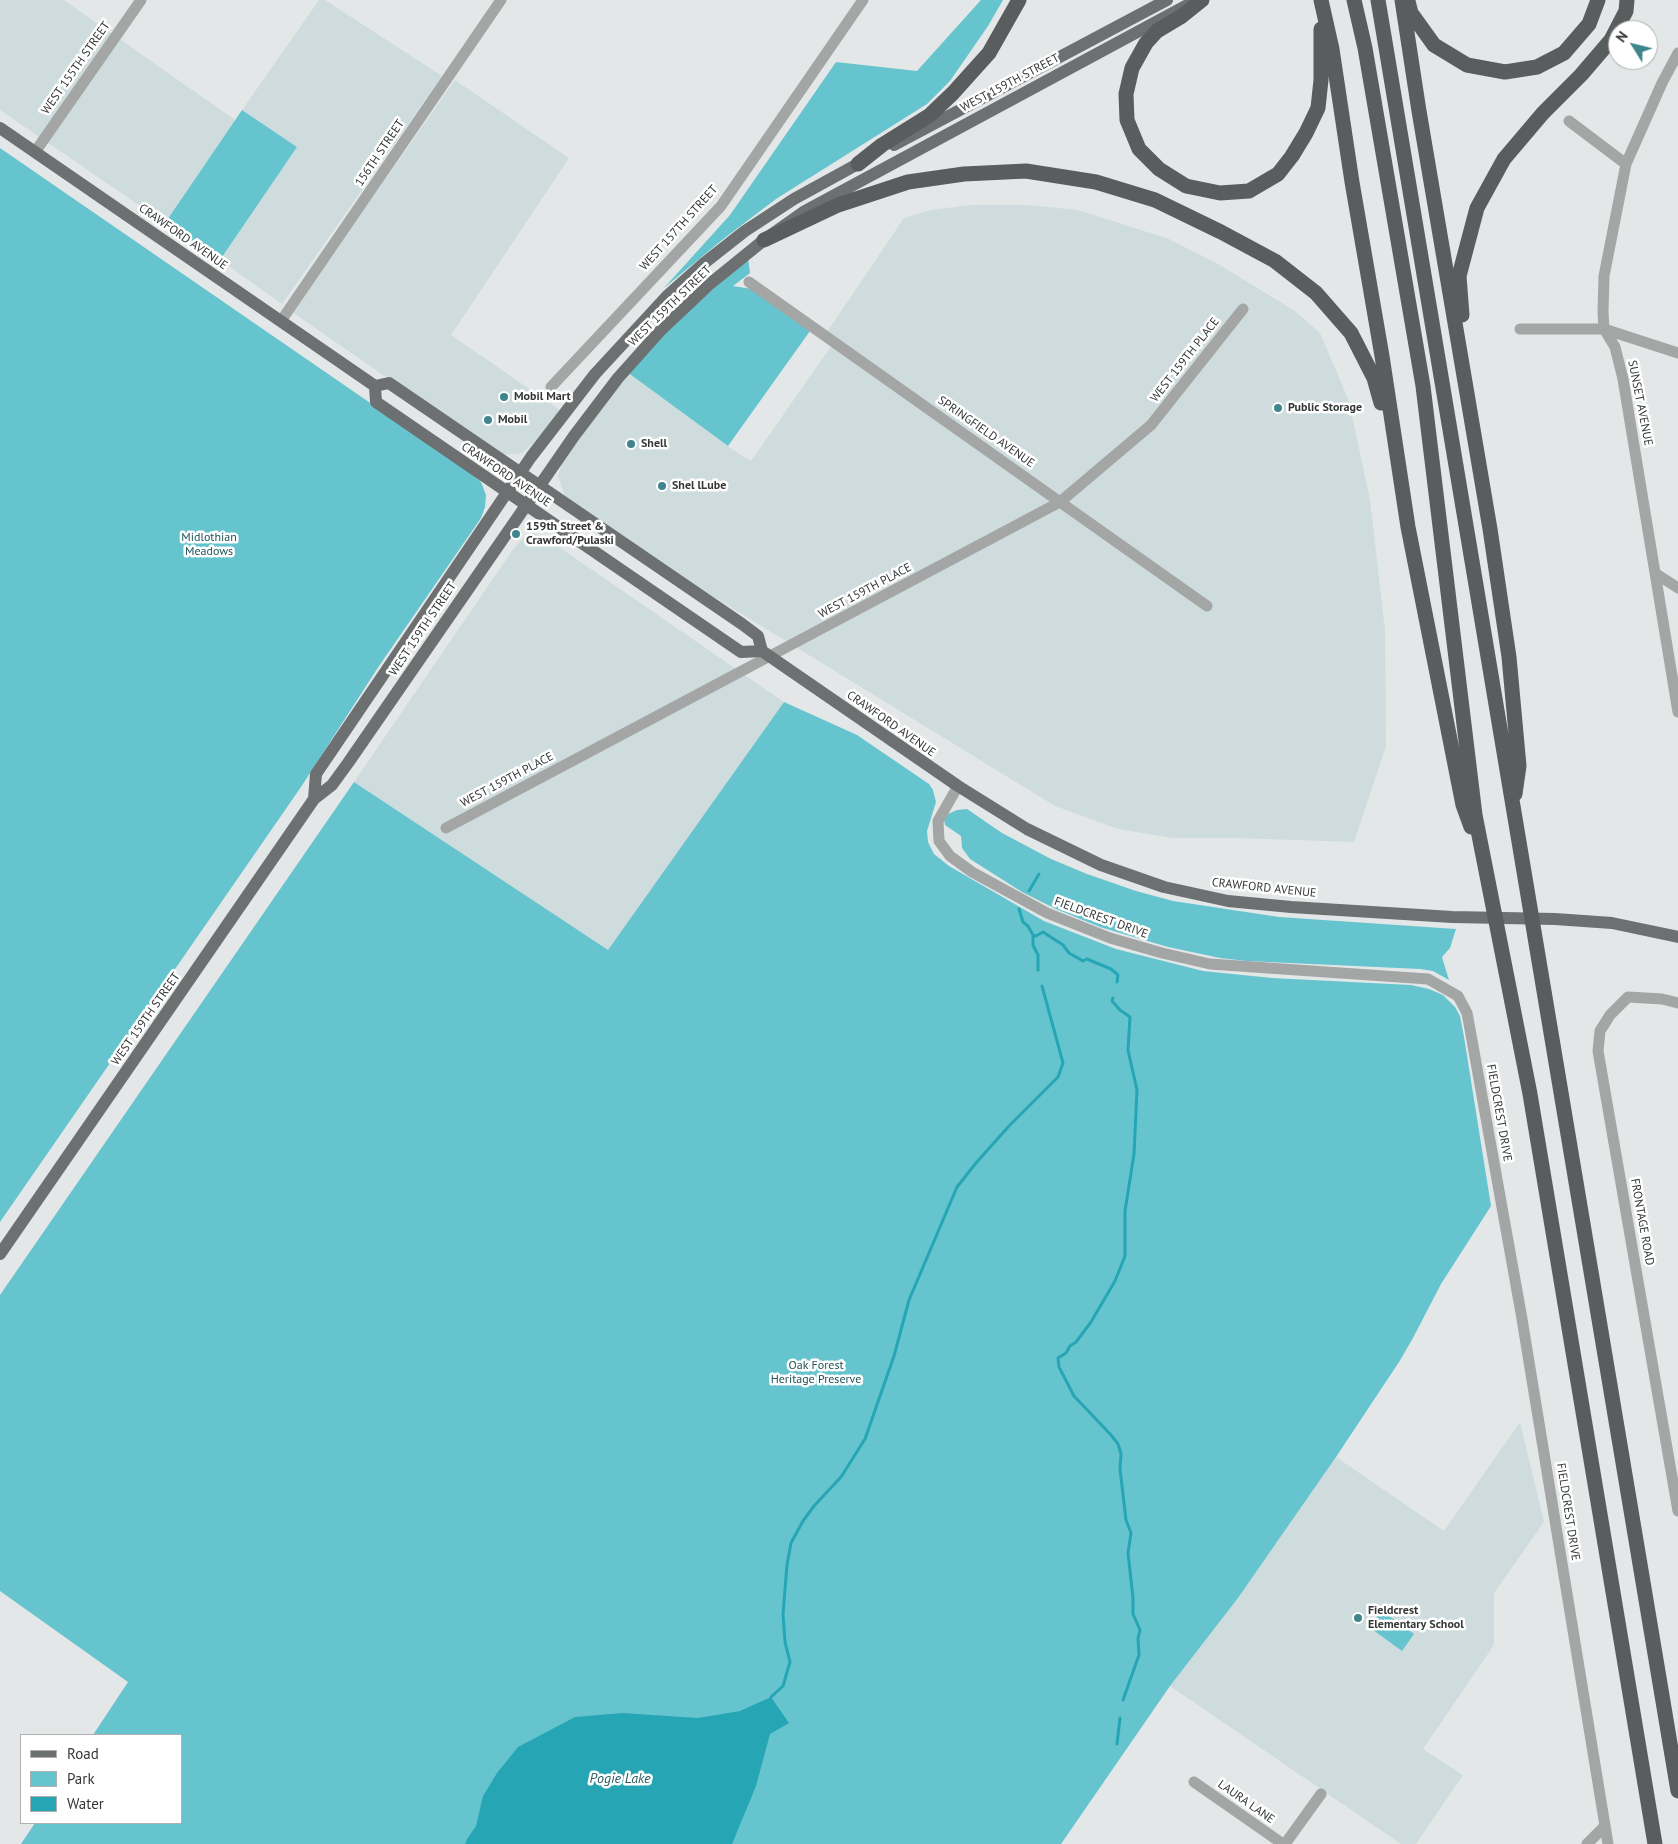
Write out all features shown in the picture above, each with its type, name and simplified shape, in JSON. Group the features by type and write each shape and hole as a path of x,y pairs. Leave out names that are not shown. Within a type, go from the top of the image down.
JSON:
{"highway":[{"path":"858,164 882,145 930,115 953,93 989,53 1019,0"},
{"path":"1202,0 1182,16 1157,31 1138,55 1132,68 1126,94 1127,120 1139,149 1160,169 1186,186 1220,193 1249,191 1278,174 1306,134 1318,108 1321,80 1321,0"},
{"path":"1321,0 1332,49 1413,556 1463,805 1487,872"},
{"path":"1354,0 1366,48 1423,386 1475,815 1530,1094 1655,1844"},
{"path":"1378,0 1678,1792"},
{"path":"1402,0 1490,529 1509,658 1519,766 1513,812"},
{"path":"1408,0 1411,13 1434,45 1466,65 1505,72 1537,67 1564,53 1589,24 1598,0"},
{"path":"1468,399 1459,276 1477,208 1504,159 1543,113 1581,75 1611,40 1626,11 1628,0"},
{"path":"764,240 838,205 908,182 964,174 1026,171 1096,182 1155,200 1275,261 1316,294 1351,333 1374,378 1401,482"}],"main road":[{"name":"WEST 159TH STREET","path":"314,799 316,774 521,473 595,374 667,296 703,264 745,231 794,199 1167,0"},
{"name":"WEST 159TH STREET","path":"0,1254 314,799 332,785 348,763 539,485 618,378 660,332 705,289 764,240 805,210 1197,0"},
{"name":"CRAWFORD AVENUE","path":"0,128 375,386 390,383 539,485 758,636 766,653 958,786 1027,829 1101,865 1164,887 1228,901 1452,917 1555,919 1612,923 1678,937"},
{"name":"CRAWFORD AVENUE","path":"375,386 376,402 525,506 741,652 766,653"}],"street":[{"name":"WEST 155TH STREET","path":"35,152 140,0"},
{"name":"156TH STREET","path":"281,322 501,0"},
{"name":"WEST 157TH STREET","path":"551,387 721,206 863,0"},
{"name":"SUNSET AVENUE","path":"1678,53 1662,83 1626,164 1604,276 1604,329 1615,347 1623,379 1678,712"},
{"path":"1570,121 1626,164"},
{"name":"SPRINGFIELD AVENUE","path":"749,282 1207,606"},
{"name":"WEST 159TH PLACE","path":"446,828 766,653 1060,502 1151,425 1243,309"},
{"path":"1520,328 1604,329 1663,346 1678,353"},
{"path":"1655,573 1678,588"},
{"name":"FIELDCREST DRIVE","path":"958,786 938,821 939,841 950,856 972,872 1046,913 1110,938 1162,954 1210,964 1428,979 1458,996 1467,1013 1472,1039 1522,1322 1608,1844"},
{"name":"FRONTAGE ROAD","path":"1678,1003 1662,998 1628,997 1610,1014 1600,1031 1598,1051 1678,1511"},
{"name":"LAURA LANE","path":"1194,1782 1284,1844"},
{"path":"1284,1844 1321,1794"},
{"path":"1587,1844 1605,1826"}],"shaded area":[{"path":"0,0 64,0 235,120 165,223 0,110"},
{"path":"319,0 325,0 442,76 282,304 220,260 297,147 242,110"},
{"path":"455,80 569,158 451,335 560,410 540,438 522,453 503,455 487,447 292,312"},
{"path":"971,205 1027,205 1078,210 1169,239 1218,264 1295,311 1320,333 1349,401 1370,500 1385,630 1386,746 1354,842 1173,838 1118,829 1055,806 657,562 565,497 558,476 563,459 627,372 733,450 751,461 834,342 825,335 904,218 930,210"},
{"path":"532,533 542,536 559,547 784,702 608,951 354,782 514,548 525,536"},
{"name":"Fieldcrest Elementary School","path":"1520,1422 1544,1522 1494,1593 1494,1645 1423,1749 1463,1775 1416,1844 1401,1844 1170,1686 1238,1598 1336,1457 1444,1531"}],"green space":[{"path":"981,0 1003,0 988,26 950,81 927,104 776,199 664,288 730,215 836,62 917,71"},
{"path":"242,110 297,147 220,260 165,223"},
{"name":"Midlothian Meadows","path":"0,148 469,471 481,482 486,495 485,507 481,518 379,666 301,787 0,1222"},
{"path":"748,258 750,273 733,286 752,289 810,331 728,446 627,372 663,334"},
{"name":"Oak Forest Heritage Preserve","path":"784,702 857,735 929,784 933,790 936,802 927,831 928,842 934,854 949,866 1044,921 1116,949 1203,971 1272,978 1411,985 1429,989 1443,995 1455,1007 1460,1016 1491,1206 1441,1284 1399,1362 1336,1457 1238,1598 1170,1686 1061,1844 21,1844 34,1824 182,1824 182,1734 94,1734 128,1682 0,1591 0,1295 354,782 608,950"},
{"path":"967,809 1002,833 1051,859 1136,891 1173,901 1279,917 1456,929 1450,948 1442,957 1449,980 1433,971 1420,969 1246,961 1220,958 1168,947 1100,927 1056,909 1022,892 970,859 962,848 961,836 945,825 944,819 948,814 957,810"},
{"path":"1381,1610 1414,1634 1402,1651 1369,1627"}],"water":[{"name":"Pogie Lake","path":"771,1697 789,1723 770,1734 756,1786 732,1844 465,1844 476,1826 483,1796 497,1773 518,1747 575,1717 622,1713 698,1718 740,1711"}],"waterway":[{"path":"1029,891 1039,874"},
{"path":"1019,909 1023,922 1028,926 1033,935 1033,945 1038,955 1038,970"},
{"path":"1033,935 1036,936 1043,932 1063,945 1069,953 1083,961 1087,959 1111,969 1118,975 1117,982"},
{"path":"771,1697 783,1686 790,1662 785,1642 783,1614 787,1565 791,1543 803,1521 841,1477 865,1439 894,1356 909,1300 957,1187 1009,1126 1058,1077 1063,1063 1042,986"},
{"path":"1113,998 1112,1001 1120,1010 1130,1017 1128,1050 1137,1090 1134,1154 1125,1211 1125,1256 1115,1281 1091,1322 1066,1353 1058,1358 1059,1367 1074,1396 1111,1435 1118,1444 1121,1454 1120,1469 1126,1520 1131,1533 1128,1553 1133,1614 1140,1630 1138,1638 1139,1655 1123,1700"},
{"path":"1117,1744 1120,1718"}],"place":[{"name":"Mobil Mart","path":"504,397"},
{"name":"Public Storage","path":"1278,408"},
{"name":"Mobil","path":"488,420"},
{"name":"Shell","path":"631,444"},
{"name":"Shel lLube","path":"662,486"},
{"name":"159th Street & Crawford/Pulaski","path":"516,534"},
{"name":"Fieldcrest Elementary School","path":"1358,1618"}]}
